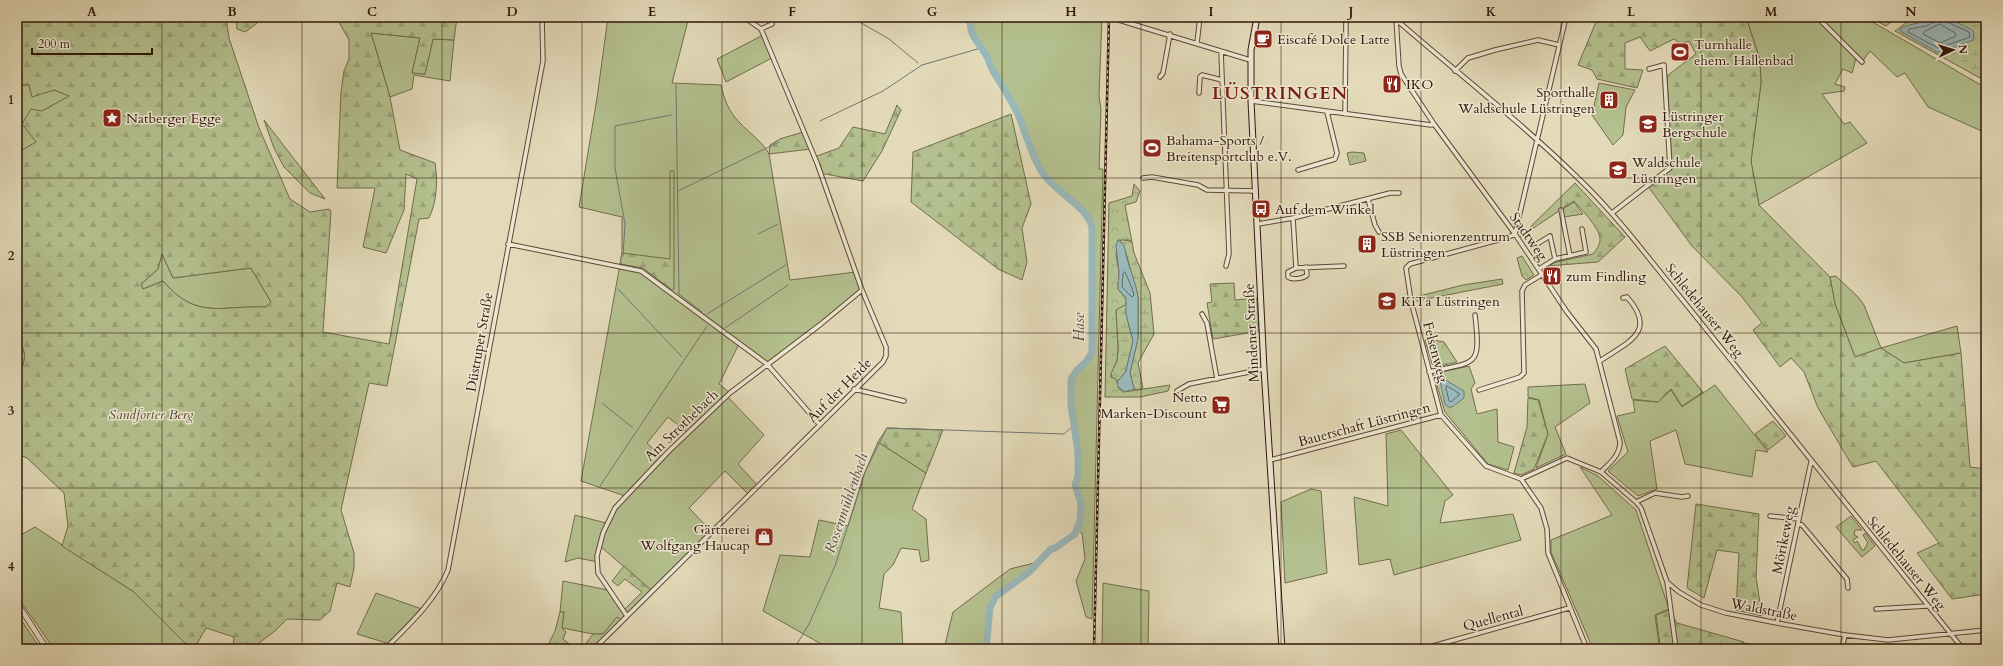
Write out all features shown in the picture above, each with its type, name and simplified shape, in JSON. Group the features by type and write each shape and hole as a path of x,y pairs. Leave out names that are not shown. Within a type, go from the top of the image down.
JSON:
{"main road":[{"name":"Mindener Straße","path":"1257,17 1253,33 1250,60 1251,100 1264,369 1282,649"}],"street":[{"name":"Düstruper Straße","path":"385,649 422,609 444,581 448,570 543,61 544,37 542,17"},
{"path":"744,17 761,29 772,24 773,17"},
{"path":"1109,17 1170,34 1250,60"},
{"path":"1196,43 1200,17"},
{"path":"1345,114 1346,22 1349,17"},
{"path":"1378,17 1395,17"},
{"name":"Schledehauser Weg","path":"1395,17 1455,71 1536,140 1580,180 1612,213 1963,649"},
{"name":"Stadtweg","path":"1395,17 1398,66 1401,74 1434,124 1543,274 1567,312 1596,349 1620,442 1620,449 1616,456 1601,472"},
{"path":"1515,234 1566,17"},
{"path":"1817,17 1862,62"},
{"name":"Auf der Heide","path":"594,649 820,425 854,389 883,362 886,356 886,347 862,290 817,164 761,29"},
{"path":"1160,77 1163,73 1170,34"},
{"path":"1455,71 1468,58 1502,48 1538,40 1559,45"},
{"path":"1221,51 1229,254 1226,266"},
{"path":"1612,213 1670,168 1664,65 1649,69"},
{"path":"1199,93 1200,77 1202,75 1222,80"},
{"path":"1251,100 1327,112 1431,125 1434,124"},
{"path":"1298,170 1335,159 1337,153 1327,112"},
{"path":"1143,178 1152,177 1198,185 1207,190 1256,191"},
{"path":"1258,224 1292,218 1390,193 1399,193"},
{"path":"1368,199 1375,225 1379,232"},
{"path":"1561,210 1570,256"},
{"path":"1292,218 1296,268"},
{"path":"1539,269 1555,259 1586,252 1582,229"},
{"name":"Felsenweg","path":"1441,415 1411,301 1406,268 1410,264 1509,237 1515,234"},
{"path":"1538,244 1550,236 1555,259"},
{"path":"508,244 641,271 767,364 820,425"},
{"path":"1306,268 1307,275 1304,278 1288,277 1288,272 1296,268 1344,266"},
{"path":"1479,390 1520,377 1524,373 1522,290 1525,285 1543,274"},
{"name":"Am Strothebach","path":"627,616 598,573 597,556 606,523 615,508 669,451 730,393 821,324 862,290"},
{"path":"1600,361 1635,336 1640,327 1641,318 1636,308 1627,297 1623,298"},
{"path":"1202,314 1207,323 1217,378"},
{"path":"1429,372 1469,363 1476,356 1478,344 1475,315"},
{"path":"1177,391 1189,384 1264,369"},
{"path":"854,389 904,401"},
{"name":"Bauerschaft Lüstringen","path":"1270,460 1441,415 1486,466 1522,479"},
{"path":"1587,649 1569,608 1548,553 1547,529 1541,508 1522,479 1567,458 1601,472 1642,508 1667,582 1676,649"},
{"name":"Mörikeweg","path":"1777,623 1812,462"},
{"path":"1636,502 1655,493 1682,497 1688,496"},
{"path":"1770,516 1798,522 1802,525 1846,579 1848,588"},
{"name":"Waldstraße","path":"1667,582 1679,592 1701,605 1726,613 1845,635 1888,640 1986,630"},
{"path":"17,603 43,643 49,649"},
{"path":"1876,610 1927,606"},
{"name":"Quellental","path":"1422,649 1569,608"},
{"path":"1842,649 1845,635"}],"green space":[{"name":"Sandforter Berg","path":"17,17 226,17 229,38 259,128 290,199 310,212 329,209 331,211 323,332 389,344 417,179 406,174 404,210 386,253 363,247 375,188 337,188 341,92 344,71 349,59 349,40 336,17 457,17 454,40 433,39 425,74 412,73 420,38 371,33 390,97 400,150 435,163 436,190 434,205 429,218 419,219 387,386 369,383 341,510 354,553 354,568 350,587 337,583 330,611 320,620 287,619 275,631 251,649 233,649 234,637 206,628 194,649 191,649 134,592 62,546 68,526 64,493 27,458 17,454 17,373 23,366 24,352 23,348 17,341 17,153 36,142 22,124 31,109 42,111 69,96 54,90 32,97 29,85 17,85","holes":["162,254 173,278 251,268 271,302 266,307 210,308 187,302 175,294 163,281 143,289 141,284 158,269"]},
{"path":"236,17 261,17 256,24 245,32 237,29"},
{"path":"608,17 689,17 672,83 721,85 725,100 732,114 763,145 769,154 790,280 856,272 862,290 767,364 739,344 719,384 730,393 727,396 764,435 738,464 758,486 749,495 725,471 689,508 712,532 652,591 600,546 598,562 578,558 565,562 575,515 606,523 625,496 581,481 622,253 622,217 579,207 597,98","holes":["668,417 688,433 663,458 647,443"]},
{"path":"970,17 1050,17 1053,22 1084,17 1102,17 1099,96 1101,109 1099,169 1103,169 1092,619 1086,617 1076,581 1085,559 1082,533 1077,530 1080,521 1081,503 1075,485 1078,476 1078,452 1071,405 1071,379 1077,370 1087,361 1092,352 1091,223 1085,212 1059,192 1044,176 1010,98 986,55 973,38 970,30"},
{"path":"1598,17 1746,17 1760,60 1761,83 1751,161 1759,205 1830,277 1835,304 1855,357 1881,348 1904,363 1961,353 1970,467 1986,469 1986,594 1952,599 1917,553 1939,543 1876,461 1853,467 1818,408 1804,372 1791,358 1780,367 1753,330 1762,323 1742,297 1692,246 1647,185 1672,168 1667,76 1696,54 1689,41 1681,44 1674,39 1650,51 1640,37 1625,43 1625,69 1643,70 1637,88 1597,79 1592,70 1578,65"},
{"path":"1746,17 1864,17 1986,88 1986,133 1928,107 1905,73 1897,77 1870,51 1862,62 1856,58 1852,73 1843,69 1835,84 1845,87 1844,91 1822,94 1844,124 1850,122 1867,143 1759,205 1751,161 1761,83 1760,60"},
{"path":"1869,17 1897,17 1886,26"},
{"path":"1914,17 1986,17 1986,75 1980,78 1895,31"},
{"path":"371,33 420,38 412,73 425,74 433,39 454,40 450,81 414,75 412,89 390,97"},
{"path":"763,35 772,58 726,82 717,59"},
{"path":"1599,83 1635,90 1626,107 1623,135 1613,145 1592,115"},
{"path":"17,85 29,85 32,96 54,90 70,96 42,111 37,142 17,153"},
{"path":"897,105 901,110 882,151 863,181 825,174 821,175 814,157 839,148 853,127 885,134"},
{"path":"1011,114 1031,204 1022,228 1027,262 1022,280 998,269 911,202 913,152"},
{"path":"264,120 325,199 310,193 284,167 274,148"},
{"path":"803,132 811,149 769,154 770,145 780,139"},
{"path":"1347,153 1364,153 1366,161 1350,165"},
{"path":"670,171 674,171 674,289 672,290 643,268 620,264 622,253 670,259"},
{"path":"1575,183 1625,237 1598,262 1547,266 1557,262 1593,254 1598,247 1600,240 1597,230 1590,219 1574,201 1520,237"},
{"path":"1134,184 1140,191 1136,202 1125,205 1132,242 1129,240 1118,240 1116,255 1119,272 1118,289 1127,300 1125,305 1116,310 1118,348 1117,360 1111,377 1116,379 1119,389 1124,392 1170,385 1168,391 1140,397 1105,397 1109,203 1132,196"},
{"path":"1574,202 1583,214 1564,217 1563,209"},
{"path":"1123,239 1132,242 1134,253 1150,293 1154,334 1138,363 1143,388 1138,390 1134,389 1130,373 1138,338 1138,297 1126,253 1120,240"},
{"path":"162,254 173,278 251,268 271,302 266,307 210,308 187,302 175,294 163,281 143,289 141,284 158,269"},
{"path":"1522,256 1534,275 1526,280 1522,276 1517,258"},
{"path":"1836,276 1859,298 1864,305 1881,348 1855,357 1835,304 1830,277"},
{"path":"1502,279 1503,284 1416,301 1415,297 1463,285"},
{"path":"1234,283 1235,300 1257,298 1259,331 1213,339 1207,303 1212,302 1210,284"},
{"path":"1127,300 1126,314 1133,341 1126,371 1118,381 1111,377 1111,372 1118,353 1116,310 1126,303"},
{"path":"1957,326 1961,353 1904,363 1881,348"},
{"path":"1428,339 1444,342 1457,362 1436,367 1432,364 1425,340"},
{"path":"17,341 23,348 24,361 23,366 17,373"},
{"path":"1665,346 1703,392 1682,406 1671,389 1658,402 1632,399 1625,369"},
{"path":"1469,366 1475,383 1471,389 1477,414 1497,409 1498,442 1514,447 1508,470 1488,464 1445,412 1434,376 1437,373"},
{"path":"1585,384 1590,403 1555,427 1566,454 1536,468 1548,434 1539,400 1528,397 1528,387"},
{"path":"1715,385 1768,452 1756,450 1752,477 1685,464 1676,430 1650,441 1657,489 1638,496 1608,471 1628,452 1617,416 1635,412 1633,400 1658,402 1671,390 1682,407"},
{"path":"1528,398 1538,400 1548,434 1534,469 1521,475 1514,473 1527,427"},
{"path":"1773,421 1786,436 1768,450 1755,434"},
{"path":"887,428 943,430 926,473 878,442"},
{"path":"1401,430 1453,495 1445,501 1440,523 1513,514 1521,540 1394,575 1390,559 1359,565 1354,497 1388,506 1386,434"},
{"path":"878,442 926,473 912,509 926,519 929,560 921,562 919,550 901,548 893,565 884,574 879,608 901,612 903,649 830,649 763,611 780,555 810,557 819,520 848,526 865,472"},
{"path":"1580,467 1598,476 1636,510 1669,609 1655,615 1659,645 1652,649 1593,649 1551,552 1551,540 1612,515"},
{"path":"1311,489 1321,491 1327,573 1285,583 1281,502"},
{"path":"1696,504 1759,514 1756,577 1762,616 1736,610 1739,553 1717,550 1704,598 1687,588"},
{"path":"1851,516 1862,530 1855,530 1854,535 1858,537 1853,540 1855,543 1857,541 1862,550 1864,550 1868,543 1863,535 1865,533 1875,546 1862,557 1836,527"},
{"path":"35,527 134,592 191,649 54,649 17,596 17,537"},
{"path":"1038,562 1033,568 1000,593 992,602 988,622 986,649 944,649 953,612 1010,569"},
{"path":"624,566 652,591 627,616 623,611 642,592 625,579 618,586 612,581"},
{"path":"563,581 608,590 627,616 622,621 617,617 603,634 593,634 562,628 564,612 560,612"},
{"path":"1103,583 1149,591 1148,649 1102,649"},
{"path":"376,593 422,609 390,644 357,634"},
{"path":"1669,610 1677,623 1744,642 1730,649 1654,649 1660,645 1656,615"},
{"path":"560,612 564,612 562,628 566,632 563,639 576,649 546,649 555,631"},
{"path":"17,614 40,648 39,649 17,649"},
{"path":"617,617 622,621 594,649 582,649 593,634 603,634"},
{"path":"1745,643 1774,649 1732,649"}],"water":[{"path":"1936,17 1945,17 1974,32 1973,40 1942,52 1937,52 1900,31 1901,28 1905,26 1927,21"},
{"path":"1118,240 1124,245 1138,297 1138,338 1130,373 1134,389 1124,392 1117,385 1118,381 1126,371 1133,341 1126,314 1126,298 1118,289 1119,272 1116,246"},
{"path":"1442,378 1464,391 1464,398 1452,407 1448,407 1445,404 1440,381"}],"waterway":[{"path":"778,21 830,17"},
{"path":"851,17 889,39 918,63"},
{"name":"Hase","path":"970,17 972,34 986,55 993,71 1007,93 1019,117 1033,155 1040,169 1049,181 1079,207 1090,221 1092,228 1092,352 1087,361 1077,370 1071,379 1071,405 1078,452 1078,476 1075,485 1081,503 1080,521 1075,534 1055,548 1051,549 1028,573 995,597 990,608 986,649"},
{"path":"820,121 883,91 922,65 981,48"},
{"path":"676,85 679,294 702,312"},
{"path":"623,256 625,224 615,168 615,126 671,115"},
{"path":"678,191 779,142"},
{"path":"758,234 778,224"},
{"path":"707,314 786,265"},
{"path":"725,328 788,285"},
{"path":"618,289 682,357"},
{"path":"705,315 727,332"},
{"path":"600,486 707,326"},
{"path":"602,403 633,428"},
{"name":"Rosenmühlenbach","path":"794,649 809,624 835,566 865,472 887,428 1064,434 1074,425"}],"railway":[{"path":"1094,649 1109,17"}],"place":[{"name":"Eiscafé Dolce Latte","path":"1263,39"},
{"name":"Turnhalle ehem. Hallenbad","path":"1680,52"},
{"name":"IKO","path":"1392,84"},
{"name":"Sporthalle Waldschule Lüstringen","path":"1609,100"},
{"name":"Natberger Egge","path":"112,118"},
{"name":"Lüstringer Bergschule","path":"1648,124"},
{"name":"Bahama-Sports / Breitensportclub e.V.","path":"1152,148"},
{"name":"Waldschule Lüstringen","path":"1618,170"},
{"name":"Auf dem Winkel","path":"1261,209"},
{"name":"SSB Seniorenzentrum Lüstringen","path":"1367,244"},
{"name":"zum Findling","path":"1552,276"},
{"name":"KiTa Lüstringen","path":"1387,301"},
{"name":"Netto Marken-Discount","path":"1221,405"},
{"name":"Gärtnerei Wolfgang Haucap","path":"764,537"}],"district":[{"name":"LÜSTRINGEN","path":"1280,93"}]}
